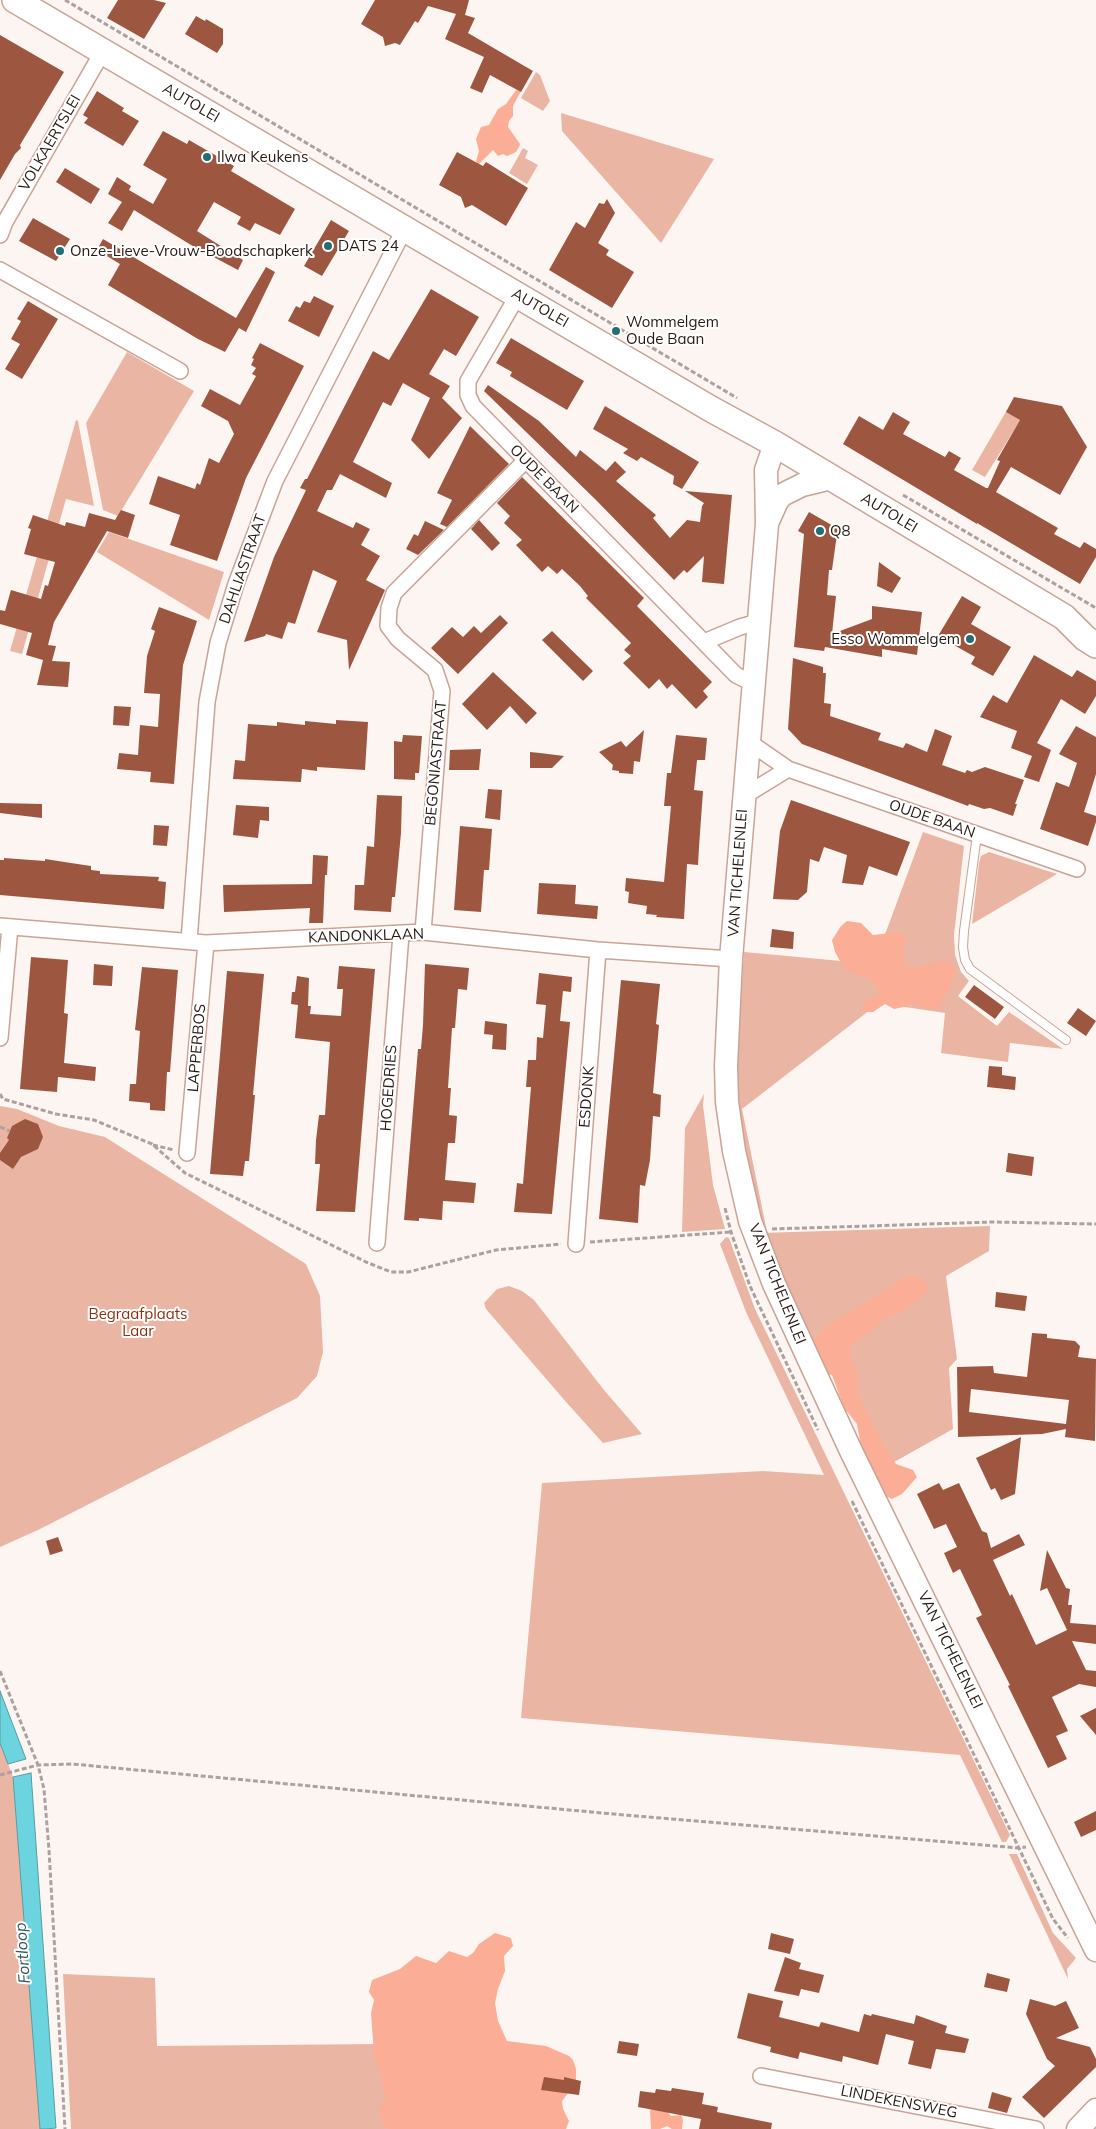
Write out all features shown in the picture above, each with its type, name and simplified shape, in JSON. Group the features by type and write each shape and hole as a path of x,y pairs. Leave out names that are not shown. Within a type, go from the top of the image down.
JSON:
{"main road":[{"name":"AUTOLEI","path":"15,0 775,444 1064,617 1085,638 1096,644"},
{"name":"AUTOLEI","path":"1064,617 1096,624"}],"street":[{"name":"VOLKAERTSLEI","path":"2,226 103,51"},
{"name":"DAHLIASTRAAT","path":"189,941 207,702 218,643 236,584 275,481 405,228"},
{"path":"0,270 180,371"},
{"name":"OUDE BAAN","path":"518,295 468,381 468,395 473,406 736,675 754,684"},
{"name":"VAN TICHELENLEI","path":"775,444 766,470 767,524 732,959 726,1066 726,1102 734,1151 754,1231 774,1284 851,1451 1089,1930 1096,1950"},
{"name":"BEGONIASTRAAT","path":"423,932 442,691 435,670 398,639 388,626 389,608 394,593 526,460"},
{"name":"VAN TICHELENLEI","path":"767,524 777,501 782,495 802,485 831,478"},
{"path":"704,642 740,627 758,622"},
{"name":"OUDE BAAN","path":"749,742 788,768 1078,869"},
{"path":"744,796 788,768"},
{"name":"KANDONKLAAN","path":"5,926 206,943 423,932 598,950 732,959"},
{"path":"0,1038 5,926"},
{"name":"HOGEDRIES","path":"377,1243 401,934"},
{"name":"LAPPERBOS","path":"187,1153 206,943"},
{"name":"ESDONK","path":"576,1244 598,950"},
{"name":"LINDEKENSWEG","path":"761,2076 1036,2129"},
{"path":"1078,2129 1096,2110"}],"lane":[{"path":"977,835 964,931 963,946 965,960 970,970 1066,1040"}],"path":[{"path":"65,0 743,402"},
{"path":"896,490 1096,608"},
{"path":"0,1127 10,1131"},
{"path":"152,1144 187,1153"},
{"path":"754,1231 993,1222 1096,1224"},
{"path":"0,1671 38,1765 44,1789 50,1850 65,2129"},
{"path":"0,1776 38,1765 72,1764 624,1815 1019,1848 1044,1842"}],"green space":[{"path":"536,72 540,75 550,101 543,111 521,98"},
{"path":"561,113 714,159 661,243 562,131"},
{"path":"523,148 528,151 525,158 538,165 527,184 509,173"},
{"path":"127,352 194,391 118,516 103,510 86,423"},
{"path":"1011,403 1029,406 985,477 972,470"},
{"path":"76,420 78,421 94,506 66,499 22,654 10,651"},
{"path":"109,532 224,572 209,620 97,552"},
{"path":"923,832 964,846 954,935 955,955 961,972 969,981 958,996 997,1026 1009,1012 1063,1049 1010,1043 1008,1062 941,1053 945,1013 879,1003 742,1109 766,1227 759,1227 741,1141 735,1087 744,952 874,964"},
{"path":"989,852 1057,874 972,924 979,863 981,856"},
{"path":"704,1094 703,1105 713,1185 725,1229 682,1232 685,1128"},
{"name":"Begraafplaats Laar","path":"0,1106 17,1109 59,1126 105,1137 306,1264 320,1296 323,1352 317,1376 297,1398 38,1530 0,1547"},
{"path":"990,1226 989,1251 946,1276 957,1359 949,1368 953,1429 887,1466 829,1331 812,1341 760,1233"},
{"path":"726,1237 729,1238 755,1309 1010,1835 1006,1842 1002,1842 960,1755 521,1718 542,1483 763,1471 824,1475 746,1312 720,1244"},
{"path":"509,1286 522,1291 534,1300 604,1390 642,1434 603,1443 566,1402 486,1309 484,1303 497,1289"},
{"path":"0,1743 13,1777 40,2129 0,2129"},
{"path":"1009,1854 1017,1854 1053,1933 1076,1958 1067,1969 1068,1979"},
{"path":"63,1974 155,1978 157,2046 383,2044 400,2129 71,2129"}],"shaded area":[{"path":"516,90 521,91 513,106 513,116 509,121 508,127 520,144 519,147 516,152 507,156 503,154 498,156 493,150 478,165 476,161 479,151 476,139 481,127 489,125 498,109 506,104"},
{"path":"847,921 861,923 873,935 899,932 906,937 903,954 905,965 911,969 939,961 948,961 955,966 953,980 938,1008 925,1009 917,1004 894,1009 885,1004 873,1012 862,1012 862,1006 870,998 878,995 877,987 869,978 859,976 844,968 835,952 832,940 841,926"},
{"path":"906,1276 919,1276 930,1289 899,1314 886,1316 876,1327 850,1346 852,1361 857,1371 858,1394 873,1426 896,1464 913,1470 917,1477 902,1494 892,1499 885,1496 874,1478 860,1441 857,1424 844,1408 832,1375 823,1373 820,1365 821,1357 813,1347 812,1341 826,1326 890,1288"},
{"path":"495,1933 511,1938 513,1946 504,1956 505,1971 495,2003 498,2021 507,2041 546,2046 569,2056 573,2060 576,2069 576,2083 562,2101 563,2109 569,2121 566,2129 390,2129 381,2124 379,2104 387,2099 374,2055 371,2013 374,2000 369,1992 372,1980 400,1969 416,1956 436,1963 449,1951 467,1957 473,1953 479,1944"},
{"path":"654,2106 666,2110 671,2116 681,2115 683,2120 682,2129 672,2129 667,2126 660,2129 651,2129 650,2111"}],"water":[{"path":"0,1691 26,1759 8,1764 0,1743"},
{"path":"31,1773 56,2128 46,2129 40,2129 13,1777"}],"building":[{"path":"118,0 154,0 166,3 144,39 107,18"},
{"path":"375,0 469,0 465,15 475,18 468,33 533,71 521,92 490,75 482,93 470,88 484,57 445,39 456,14 428,6 418,23 415,21 400,45 395,43 385,46 383,37 361,24"},
{"path":"196,16 205,21 206,19 223,29 223,44 217,53 185,34"},
{"path":"0,35 64,72 20,145 21,148 15,154 0,180"},
{"path":"97,91 124,108 122,111 139,121 123,146 84,123 88,118 83,115"},
{"path":"163,131 187,144 189,140 234,166 231,171 295,209 280,235 255,223 250,231 237,224 241,217 214,202 197,231 243,260 238,270 191,245 134,210 122,231 108,223 122,202 108,194 117,177 131,186 129,190 153,204 167,179 143,165"},
{"path":"457,152 483,166 486,162 528,188 506,226 472,205 465,208 461,197 439,185"},
{"path":"65,168 100,189 91,204 56,182"},
{"path":"607,199 615,213 598,243 609,250 606,255 634,272 612,308 549,270 576,222 585,228 599,203 604,204"},
{"path":"33,218 70,239 56,261 19,241"},
{"path":"331,220 349,231 322,276 304,266"},
{"path":"103,239 236,318 266,267 275,272 246,332 239,328 225,352 198,339 108,285 120,264 97,250"},
{"path":"431,289 479,317 456,356 444,349 429,374 450,386 442,398 462,418 429,459 411,440 430,398 403,383 391,406 383,402 353,462 392,483 386,498 340,474 332,490 327,490 317,511 353,528 356,522 370,529 361,545 380,556 366,580 385,590 349,670 347,640 317,632 337,581 313,570 295,624 288,622 282,639 266,634 265,636 244,642 274,557 306,490 300,488 305,479 307,479 373,351 389,360"},
{"path":"314,296 334,306 319,337 288,321 296,306 300,308 304,301 310,303"},
{"path":"28,301 58,319 22,379 5,369 20,344 11,339 21,321 17,319"},
{"path":"511,338 584,381 567,410 510,376 512,372 496,363"},
{"path":"260,343 304,366 246,478 217,561 170,545 180,515 149,504 158,476 195,489 197,483 200,485 209,458 219,463 234,434 228,421 201,406 210,389 240,405 256,376 252,374 256,368 251,365 254,359 252,358"},
{"path":"488,385 539,421 576,457 580,450 606,471 615,461 626,472 616,481 656,515 653,518 670,538 687,520 700,522 704,503 685,491 732,495 724,584 702,582 704,556 687,573 684,570 674,580 596,500 484,391"},
{"path":"1014,397 1062,406 1087,447 1060,495 1011,467 996,492 1058,528 1054,534 1080,548 1084,542 1096,549 1096,557 1080,584 843,444 859,416 883,430 893,412 910,422 903,434 945,457 949,451 961,458 954,470 988,488 1000,461 997,460 1020,420 1006,412"},
{"path":"605,406 699,462 682,489 673,484 674,476 641,457 637,461 623,453 628,449 593,429"},
{"path":"470,426 509,464 447,527 440,524 452,500 437,493"},
{"path":"522,477 644,598 637,606 712,682 703,691 708,697 696,709 672,684 667,689 659,679 649,689 623,663 631,656 624,650 631,643 586,598 588,596 580,586 562,569 557,574 548,566 542,572 516,545 522,540 504,523 510,516 497,503"},
{"path":"121,510 135,515 128,538 107,531 54,622 48,645 56,646 52,661 70,662 68,687 37,685 43,660 26,655 32,633 0,624 0,610 5,611 11,590 41,599 45,585 48,586 55,562 24,554 31,529 28,528 33,515 65,526 66,522 85,527 89,513 115,520"},
{"path":"809,512 842,531 836,541 832,570 829,570 827,595 836,596 832,634 872,619 872,606 922,612 917,655 882,649 882,657 825,647 824,651 794,647 804,534 798,531"},
{"path":"479,520 500,543 492,551 471,529"},
{"path":"425,521 444,530 418,555 406,549 414,534 418,536"},
{"path":"879,562 901,578 892,593 877,586"},
{"path":"962,596 981,607 971,624 1011,647 993,676 971,664 975,657 938,636"},
{"path":"159,607 197,621 183,665 174,784 150,782 151,772 117,769 119,753 138,755 140,725 158,727 160,694 144,693 147,656 155,631 151,629"},
{"path":"500,615 508,623 458,674 431,648 452,627 463,637 474,626 481,633"},
{"path":"552,631 593,671 583,681 542,640"},
{"path":"1034,655 1072,677 1077,670 1096,681 1096,696 1085,714 1061,699 1037,743 1051,750 1039,782 1024,777 1032,756 1011,748 1017,731 980,717 993,695 1007,703"},
{"path":"793,658 823,667 823,673 826,673 824,703 831,704 830,716 881,733 878,740 903,748 906,743 927,752 935,729 952,736 942,765 965,773 967,770 972,772 985,767 1024,780 1015,804 1017,804 1013,816 990,808 984,809 969,804 968,806 802,744 788,729"},
{"path":"493,672 537,713 526,724 510,706 487,730 462,704"},
{"path":"114,706 131,707 129,726 113,725"},
{"path":"336,720 368,722 365,770 317,767 317,771 302,769 301,782 233,779 235,760 245,761 248,724 277,726 277,722 305,725 305,721 336,724"},
{"path":"1076,726 1096,737 1096,774 1084,812 1096,816 1096,822 1088,846 1040,829 1056,782 1069,787 1077,763 1059,754"},
{"path":"644,730 640,762 634,761 633,774 619,773 619,771 612,770 613,765 599,752 621,741 626,747"},
{"path":"403,735 422,736 419,773 415,773 415,780 394,779 394,741 402,742"},
{"path":"676,735 707,738 705,760 697,760 694,790 703,791 698,865 687,864 684,919 656,917 657,915 646,914 647,906 628,903 629,892 625,891 626,878 664,882 671,806 664,806 667,773 671,773"},
{"path":"481,749 479,770 449,770 450,750"},
{"path":"530,752 564,756 552,768 530,768"},
{"path":"488,789 502,790 500,820 485,818"},
{"path":"377,795 402,796 401,833 395,897 392,897 391,912 354,910 355,885 364,885 367,846 374,847"},
{"path":"791,800 910,842 897,876 869,866 863,885 842,883 847,855 824,847 819,862 810,859 807,892 798,900 773,899 780,831"},
{"path":"0,803 42,804 42,818 0,813"},
{"path":"236,805 269,807 269,821 260,820 258,838 233,835"},
{"path":"154,825 169,826 167,846 153,845"},
{"path":"460,826 492,829 489,870 484,870 481,912 454,910"},
{"path":"313,855 328,856 327,875 325,875 323,923 309,923 310,908 224,912 223,885 312,884"},
{"path":"4,858 45,861 45,859 91,866 91,870 100,871 100,874 159,877 158,881 166,882 164,909 0,895 0,860 4,860"},
{"path":"539,883 576,885 575,904 598,906 597,919 537,914"},
{"path":"772,929 794,932 793,949 770,947"},
{"path":"31,957 68,960 64,1013 68,1014 64,1063 96,1067 95,1081 58,1077 57,1092 20,1089"},
{"path":"94,964 113,966 112,986 93,985"},
{"path":"425,964 469,968 467,990 458,989 455,1028 452,1028 448,1088 451,1088 449,1115 457,1116 455,1143 448,1143 445,1180 476,1183 474,1203 443,1201 442,1220 419,1218 419,1221 404,1220 418,1049 421,1049 423,1025"},
{"path":"339,966 375,969 355,1212 316,1211 320,1164 315,1164 316,1140 319,1115 325,1115 330,1042 295,1038 298,1005 291,1004 292,992 295,992 297,976 309,978 308,1006 311,1006 310,1014 341,1016 343,989 337,989"},
{"path":"142,967 178,970 170,1072 167,1072 165,1111 150,1110 150,1103 129,1101 130,1084 136,1084 140,1031 135,1030"},
{"path":"227,971 264,974 249,1161 245,1161 243,1176 210,1174"},
{"path":"539,973 572,977 571,992 563,991 560,1021 570,1022 552,1214 514,1212 517,1183 523,1184 531,1087 526,1087 528,1060 536,1060 537,1037 543,1038 546,1005 536,1004"},
{"path":"621,980 660,984 656,1024 659,1025 653,1093 661,1095 660,1117 653,1116 650,1160 645,1186 640,1185 638,1223 599,1219"},
{"path":"974,985 1004,1007 995,1019 965,997"},
{"path":"1078,1008 1096,1021 1086,1036 1067,1023"},
{"path":"485,1021 507,1024 506,1050 492,1049 493,1035 484,1034"},
{"path":"989,1066 1002,1067 1002,1075 1016,1077 1015,1090 987,1087"},
{"path":"25,1119 38,1124 43,1137 38,1149 21,1157 13,1169 0,1160 0,1153 9,1140 7,1138 12,1126"},
{"path":"1008,1153 1034,1157 1032,1176 1006,1172"},
{"path":"996,1292 1027,1296 1025,1311 995,1307"},
{"path":"1032,1333 1047,1334 1047,1338 1075,1341 1080,1346 1078,1357 1096,1359 1095,1441 1065,1437 1066,1429 1042,1434 958,1437 957,1367 993,1366 994,1373 1027,1377","holes":["971,1389 1069,1400 1066,1424 969,1412"]},
{"path":"1021,1437 1015,1494 1001,1500 995,1488 991,1490 976,1458"},
{"path":"939,1483 943,1490 959,1483 982,1531 987,1533 991,1548 1019,1534 1025,1545 993,1560 1010,1596 1012,1594 1036,1645 1067,1630 1047,1588 1040,1591 1047,1550 1066,1588 1070,1589 1068,1605 1072,1605 1070,1623 1096,1625 1096,1644 1072,1641 1086,1670 1096,1671 1096,1687 1079,1684 1052,1697 1068,1731 1056,1736 1067,1759 1048,1768 1008,1686 1010,1685 976,1618 982,1615 960,1569 953,1573 944,1553 957,1547 946,1524 934,1529 917,1494"},
{"path":"58,1537 63,1551 50,1555 46,1541"},
{"path":"1096,1708 1096,1735 1080,1716"},
{"path":"1096,1811 1096,1830 1081,1837 1074,1822"},
{"path":"771,1933 794,1939 790,1954 768,1949"},
{"path":"785,1957 801,1963 799,1969 824,1975 819,1993 801,1989 799,1996 774,1991"},
{"path":"987,1973 1010,1979 1007,1992 984,1987"},
{"path":"748,1993 783,2001 779,2017 819,2027 821,2022 859,2032 864,2014 871,2016 872,2014 914,2024 916,2015 947,2026 945,2033 969,2039 965,2053 936,2049 931,2069 908,2064 914,2041 886,2034 878,2065 843,2056 842,2062 800,2052 798,2059 770,2052 771,2047 737,2038"},
{"path":"1030,1999 1055,2006 1066,2001 1079,2028 1056,2038 1090,2047 1096,2059 1096,2067 1044,2118 1022,2097 1055,2066 1047,2059 1026,2014"},
{"path":"619,2041 639,2044 637,2056 617,2053"},
{"path":"544,2077 564,2080 564,2077 581,2081 579,2095 541,2090"},
{"path":"672,2088 704,2093 702,2104 718,2107 717,2112 772,2123 771,2129 699,2129 701,2119 638,2107 640,2091 655,2093 656,2089 671,2091"},
{"path":"992,2092 1012,2098 1007,2113 988,2108"}],"place":[{"name":"Ilwa Keukens","path":"207,157"},
{"name":"DATS 24","path":"328,246"},
{"name":"Onze-Lieve-Vrouw-Boodschapkerk","path":"60,251"},
{"name":"Wommelgem Oude Baan","path":"616,331"},
{"name":"Q8","path":"820,531"},
{"name":"Esso Wommelgem","path":"970,639"}],"water label":[{"name":"Fortloop","path":"23,1953"}]}
